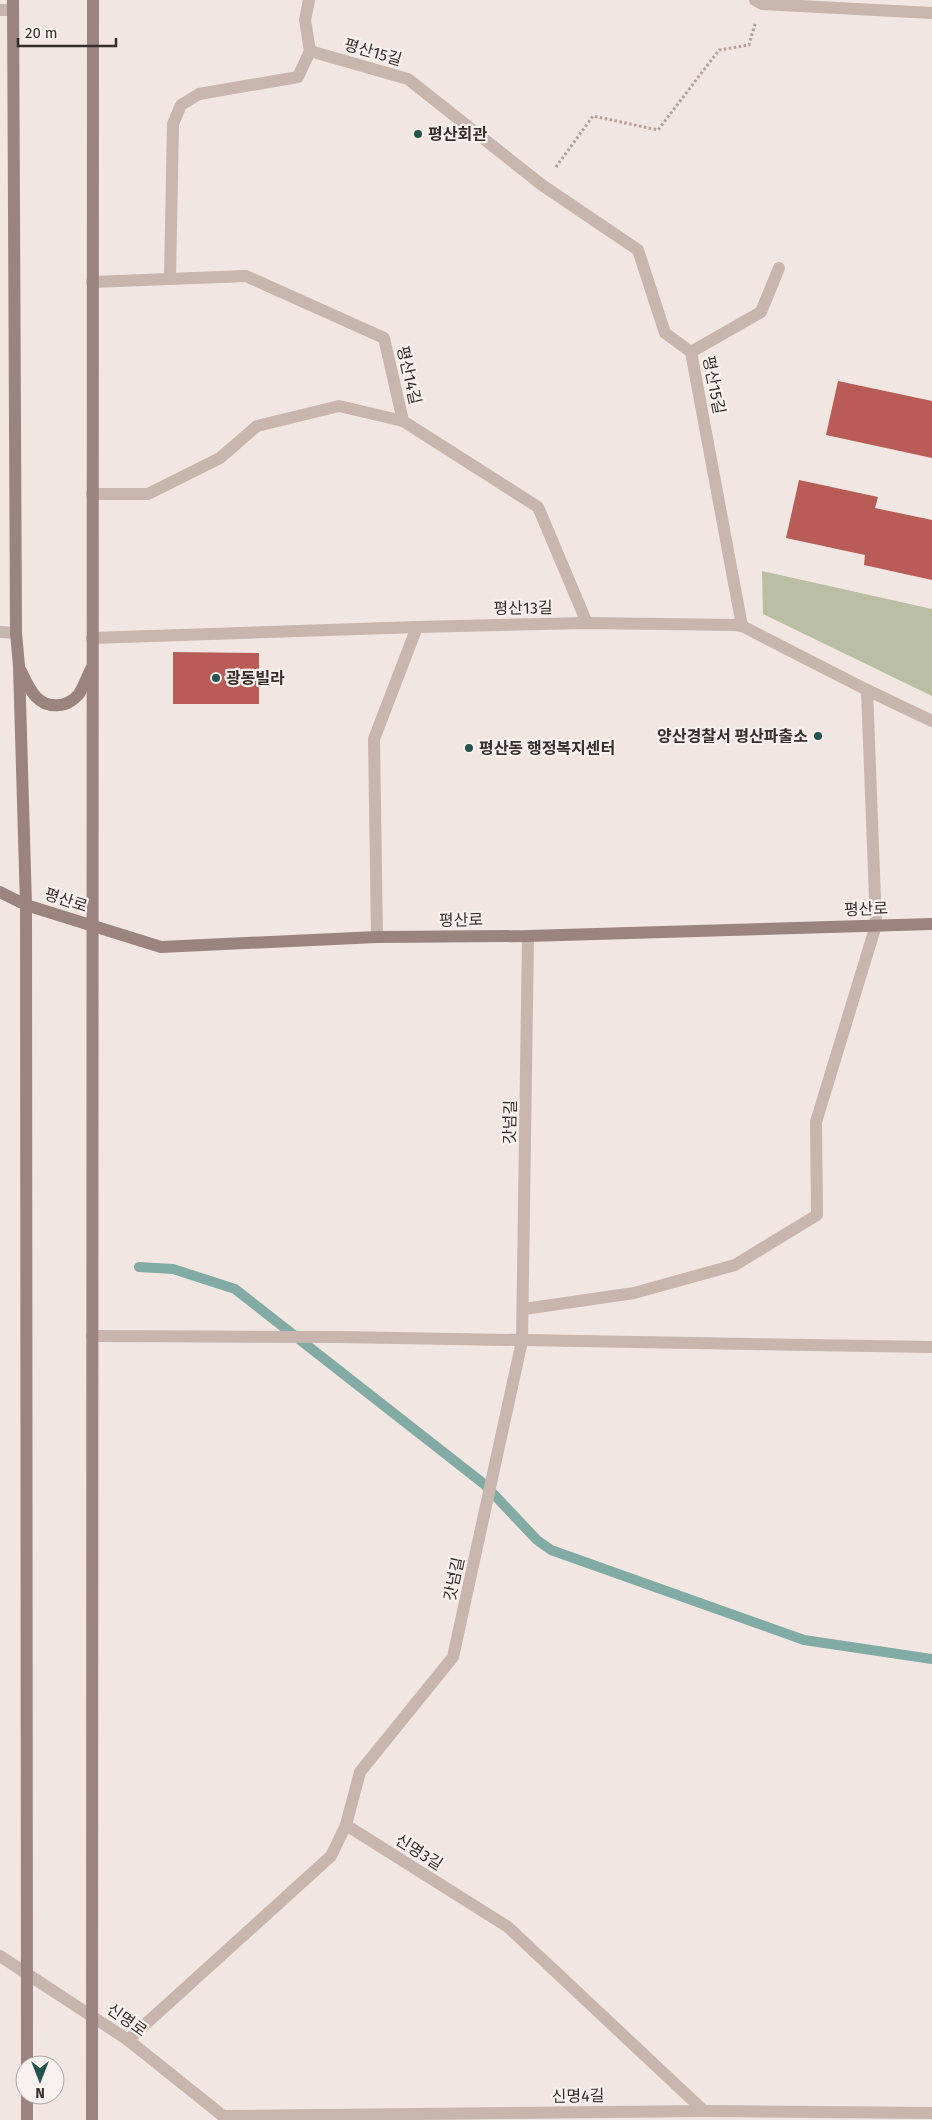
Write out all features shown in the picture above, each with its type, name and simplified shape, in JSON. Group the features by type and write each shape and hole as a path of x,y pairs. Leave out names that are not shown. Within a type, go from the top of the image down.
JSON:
{"main road":[{"path":"92,2120 93,0"},
{"path":"9,6 16,633 19,666 26,904 27,2055"},
{"path":"19,666 30,691 36,698 43,703 56,706 71,701 78,694 92,665"},
{"name":"평산로","path":"0,892 26,904 161,947 377,937 528,936 932,924"},
{"path":"27,2105 27,2120"}],"street":[{"path":"170,279 173,124 181,105 199,94 298,77 310,51 305,20 309,0"},
{"path":"758,2 932,13"},
{"name":"평산15길","path":"310,51 408,79 542,186 638,250 665,333 691,352 742,626"},
{"path":"691,352 761,312 779,268"},
{"name":"평산14길","path":"92,282 246,276 384,338 403,421 538,507 587,623"},
{"path":"92,494 148,494 220,458 257,426 339,406 403,421"},
{"name":"평산13길","path":"92,638 587,623 742,626 932,721"},
{"path":"377,937 374,739 417,627"},
{"path":"0,632 16,633"},
{"path":"524,1309 634,1293 736,1265 817,1215 816,1122 876,925 867,690"},
{"name":"갓넘길","path":"346,1825 360,1772 453,1657 522,1342 524,1309 528,936"},
{"path":"92,1336 339,1337 522,1342 932,1347"},
{"path":"128,2040 331,1856 346,1825"},
{"name":"신명3길","path":"346,1825 508,1927 704,2111"},
{"name":"신명로","path":"0,1956 128,2040 226,2118"},
{"name":"신명4길","path":"226,2118 704,2111 932,2113"}],"path":[{"path":"542,186 593,116 658,130 719,50 749,45 758,2"}],"green space":[{"path":"762,571 932,609 932,696 763,614"}],"building":[{"path":"838,381 932,401 932,458 826,435"},
{"path":"799,480 878,497 875,508 932,520 932,580 864,565 865,555 786,538"},
{"name":"광동빌라","path":"173,652 259,653 259,704 173,704"}],"waterway":[{"path":"139,1267 173,1269 235,1289 484,1484 537,1540 551,1550 804,1640 932,1659"}],"place":[{"name":"평산회관","path":"418,134"},
{"name":"광동빌라","path":"216,678"},
{"name":"양산경찰서 평산파출소","path":"818,736"},
{"name":"평산동 행정복지센터","path":"469,748"}]}
